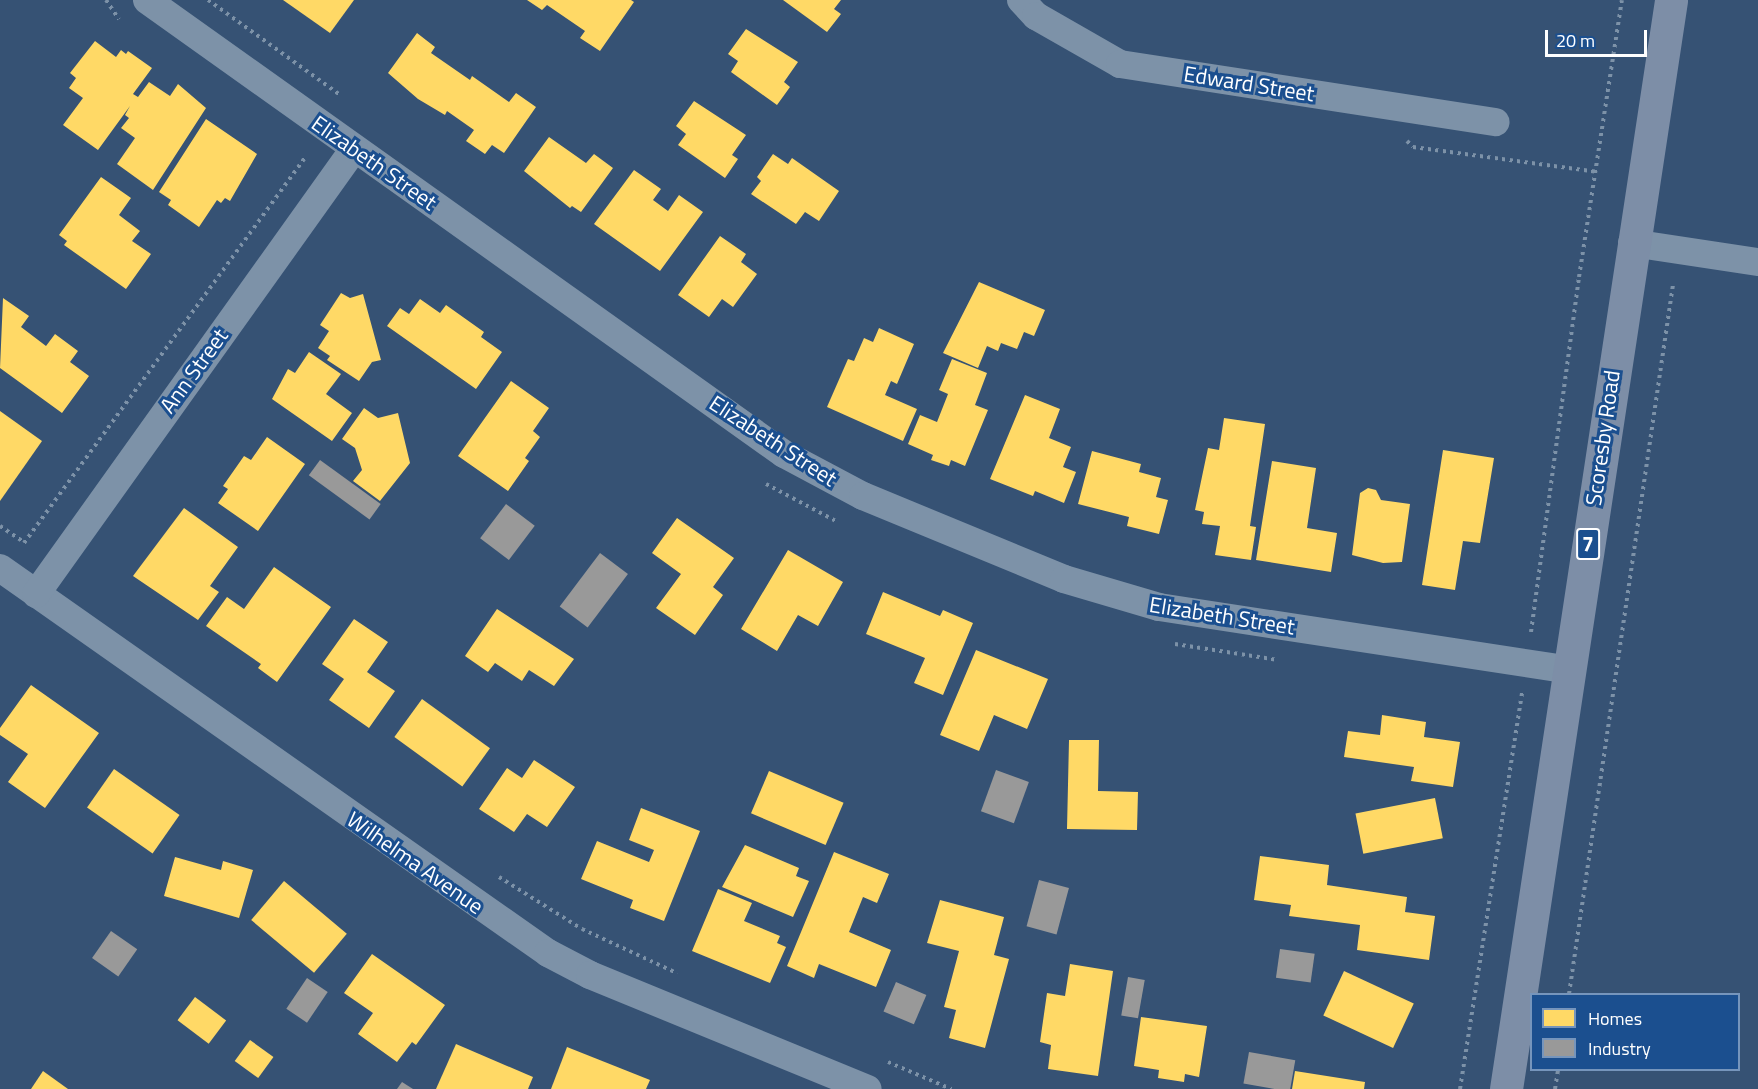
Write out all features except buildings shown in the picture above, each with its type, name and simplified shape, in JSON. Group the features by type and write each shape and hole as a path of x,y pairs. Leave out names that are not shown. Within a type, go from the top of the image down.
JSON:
{"main road":[{"name":"Scoresby Road","path":"1506,1089 1632,243 1671,0"}],"street":[{"name":"Elizabeth Street","path":"147,0 784,454 863,496 1064,579 1136,602 1570,670"},
{"name":"Edward Street","path":"1021,0 1036,16 1120,64 1496,122"},
{"name":"Ann Street","path":"36,594 354,149"},
{"path":"1632,243 1758,262"},
{"name":"Wilhelma Avenue","path":"0,568 548,953 590,975 868,1089"}],"path":[{"path":"208,0 343,97"},
{"path":"1520,628 1531,629 1579,277 1622,0"},
{"path":"24,543 306,156"},
{"path":"1569,993 1673,285"},
{"path":"0,526 30,547"},
{"path":"1460,1089 1522,696"},
{"path":"494,873 582,929 682,975"},
{"path":"876,1057 951,1089"},
{"path":"1555,1089 1558,1071"}]}
